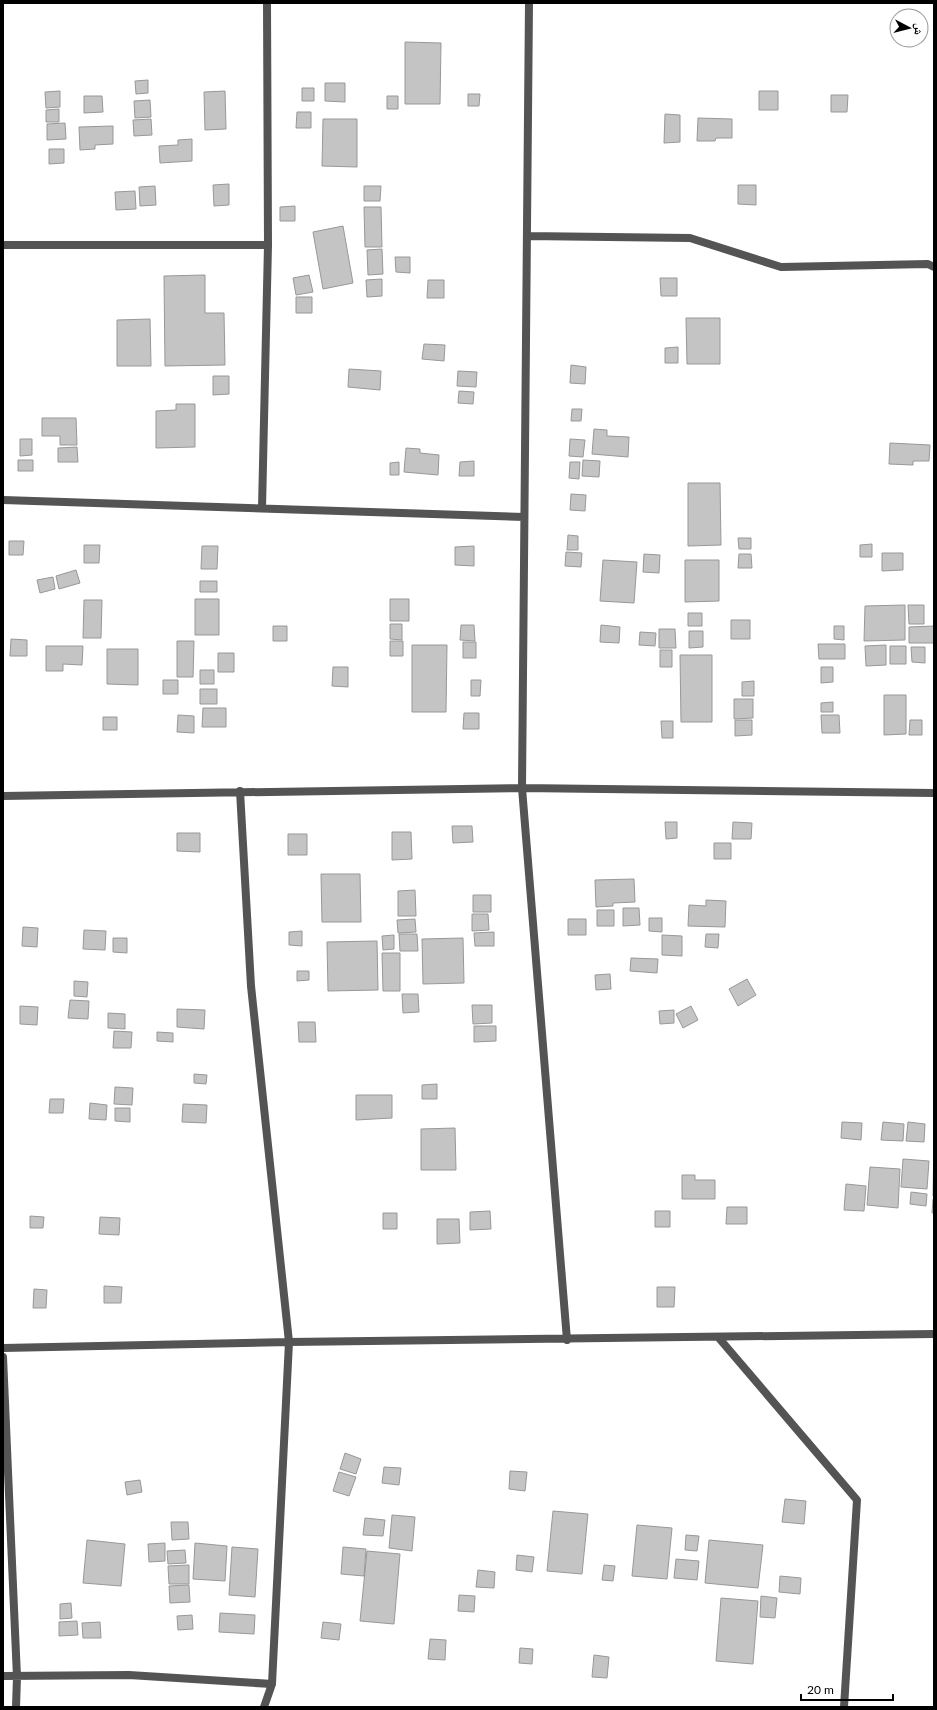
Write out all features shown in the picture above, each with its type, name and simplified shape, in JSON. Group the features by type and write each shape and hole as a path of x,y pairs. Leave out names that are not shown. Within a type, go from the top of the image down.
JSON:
{"street":[{"path":"262,508 268,245 267,3"},
{"path":"529,3 522,788 567,1340"},
{"path":"528,236 690,238 781,267 928,264 934,267"},
{"path":"3,244 268,245"},
{"path":"3,500 524,517"},
{"path":"3,796 240,791 522,788 934,793"},
{"path":"240,791 251,986 289,1342 272,1684 264,1707"},
{"path":"3,1348 289,1342 567,1340 934,1334"},
{"path":"718,1337 857,1500 844,1707"},
{"path":"3,1357 17,1677 16,1707"},
{"path":"3,1676 129,1675 272,1684"}],"building":[{"path":"405,42 441,43 440,104 405,104"},
{"path":"148,80 148,93 136,94 135,81"},
{"path":"325,83 345,83 345,102 325,101"},
{"path":"302,88 314,88 314,101 302,101"},
{"path":"60,91 60,107 46,108 45,92"},
{"path":"225,91 226,129 205,130 204,92"},
{"path":"759,91 778,91 778,110 759,110"},
{"path":"468,94 480,94 479,106 468,106"},
{"path":"831,95 848,95 847,112 831,112"},
{"path":"84,96 102,96 103,112 84,113"},
{"path":"387,96 398,96 398,109 387,109"},
{"path":"150,100 151,117 135,118 134,101"},
{"path":"59,109 59,122 46,122 46,110"},
{"path":"297,112 311,112 311,128 296,128"},
{"path":"665,114 680,115 680,142 664,143"},
{"path":"698,118 732,119 732,138 716,138 715,141 697,141"},
{"path":"151,119 152,135 134,136 133,120"},
{"path":"323,119 357,119 357,167 322,166"},
{"path":"65,123 66,139 47,140 47,124"},
{"path":"113,126 113,144 95,145 95,149 80,150 79,127"},
{"path":"192,139 192,161 160,163 159,146 178,145 178,140"},
{"path":"49,149 64,149 64,163 49,164"},
{"path":"229,184 229,205 214,206 213,185"},
{"path":"738,185 756,185 756,205 738,204"},
{"path":"155,186 156,205 140,206 139,187"},
{"path":"364,186 381,186 380,201 364,201"},
{"path":"135,191 136,209 116,210 115,192"},
{"path":"295,206 295,221 280,221 280,207"},
{"path":"364,207 381,207 382,247 365,247"},
{"path":"343,226 353,283 323,289 313,232"},
{"path":"382,249 383,274 368,275 367,250"},
{"path":"395,257 410,257 410,273 396,272"},
{"path":"205,275 205,313 224,313 225,365 165,366 164,276"},
{"path":"309,275 313,292 296,295 293,278"},
{"path":"660,278 677,278 677,296 661,296"},
{"path":"382,279 382,296 367,297 366,280"},
{"path":"428,280 444,280 444,298 427,298"},
{"path":"296,297 312,297 312,313 296,313"},
{"path":"686,318 720,318 720,364 687,364"},
{"path":"150,319 151,366 117,366 117,320"},
{"path":"424,344 445,345 444,361 422,359"},
{"path":"678,347 678,363 665,363 665,348"},
{"path":"571,365 586,367 585,384 570,383"},
{"path":"349,369 381,371 380,390 348,387"},
{"path":"458,371 477,372 476,387 457,386"},
{"path":"213,376 229,376 229,394 213,395"},
{"path":"459,391 474,392 473,404 458,403"},
{"path":"176,404 195,404 195,447 156,448 156,411 176,410"},
{"path":"572,409 582,409 581,421 571,421"},
{"path":"42,418 76,418 77,445 60,445 60,436 42,436"},
{"path":"594,429 607,430 607,436 629,437 628,457 592,454"},
{"path":"20,439 32,439 32,455 20,456"},
{"path":"570,439 585,440 583,457 569,456"},
{"path":"890,443 930,445 929,461 913,461 913,465 889,464"},
{"path":"77,447 78,462 58,462 58,448"},
{"path":"406,448 420,449 420,453 439,455 438,475 404,472"},
{"path":"18,460 33,460 33,471 18,471"},
{"path":"583,460 600,461 599,477 582,476"},
{"path":"474,461 474,476 459,476 460,462"},
{"path":"399,462 399,475 390,475 390,463"},
{"path":"570,462 580,462 579,479 569,478"},
{"path":"688,483 720,483 721,545 688,546"},
{"path":"571,494 586,495 585,511 570,510"},
{"path":"568,535 578,536 578,550 567,550"},
{"path":"738,538 751,538 751,549 739,549"},
{"path":"9,541 24,541 23,555 9,555"},
{"path":"872,544 872,557 860,557 860,545"},
{"path":"84,545 100,545 99,563 84,563"},
{"path":"202,546 218,546 217,569 201,569"},
{"path":"474,546 474,566 455,565 455,547"},
{"path":"566,552 582,553 581,567 565,566"},
{"path":"882,553 903,553 903,570 882,571"},
{"path":"644,554 660,555 659,573 643,572"},
{"path":"739,554 751,554 752,568 738,568"},
{"path":"603,560 637,562 634,603 600,601"},
{"path":"685,560 719,560 719,601 685,602"},
{"path":"76,570 80,583 59,589 56,576"},
{"path":"53,577 55,589 40,593 37,580"},
{"path":"200,581 217,581 217,592 200,592"},
{"path":"195,599 219,599 219,635 195,635"},
{"path":"390,599 409,599 409,621 390,621"},
{"path":"84,600 102,600 101,638 83,638"},
{"path":"905,605 905,640 864,641 865,606"},
{"path":"908,605 924,605 924,624 909,624"},
{"path":"688,613 702,613 702,626 688,626"},
{"path":"731,620 750,620 750,639 731,639"},
{"path":"390,624 402,624 402,640 390,639"},
{"path":"461,625 474,625 475,641 460,640"},
{"path":"601,625 620,627 619,643 600,642"},
{"path":"273,626 287,626 287,641 273,641"},
{"path":"834,626 844,626 844,640 834,639"},
{"path":"934,626 934,643 909,643 909,627"},
{"path":"659,629 675,629 676,648 659,648"},
{"path":"689,631 703,631 703,647 689,648"},
{"path":"640,632 656,633 655,646 639,645"},
{"path":"11,639 27,640 27,656 10,656"},
{"path":"177,641 194,641 193,677 177,677"},
{"path":"390,641 403,641 403,656 390,656"},
{"path":"463,642 476,642 476,658 463,658"},
{"path":"818,644 845,644 845,659 819,659"},
{"path":"412,645 447,645 446,712 412,712"},
{"path":"886,645 886,665 866,666 865,646"},
{"path":"46,646 83,646 82,665 63,664 63,671 46,671"},
{"path":"890,646 906,646 906,664 890,664"},
{"path":"911,647 925,647 925,663 912,662"},
{"path":"107,649 138,649 138,685 107,684"},
{"path":"660,650 672,650 672,667 660,667"},
{"path":"218,653 234,653 234,672 218,672"},
{"path":"680,655 712,655 712,722 681,722"},
{"path":"333,667 348,667 348,687 332,686"},
{"path":"821,667 833,667 833,682 821,683"},
{"path":"200,670 214,670 214,684 200,684"},
{"path":"163,680 178,680 178,694 163,694"},
{"path":"471,680 481,680 480,696 471,696"},
{"path":"754,681 754,696 742,696 742,682"},
{"path":"200,689 217,689 217,704 200,704"},
{"path":"884,695 906,695 906,734 884,735"},
{"path":"734,699 753,699 753,718 734,719"},
{"path":"833,702 833,712 821,712 821,703"},
{"path":"203,708 226,708 226,727 202,727"},
{"path":"464,713 479,713 479,729 463,729"},
{"path":"178,715 194,716 194,733 177,732"},
{"path":"821,715 839,715 840,733 822,733"},
{"path":"103,717 117,717 117,730 103,730"},
{"path":"735,720 752,720 752,735 735,736"},
{"path":"910,720 922,720 922,735 909,735"},
{"path":"661,721 673,721 673,738 662,738"},
{"path":"665,822 677,822 677,838 666,839"},
{"path":"733,822 752,823 751,839 732,839"},
{"path":"452,826 472,826 473,842 453,843"},
{"path":"392,832 411,832 412,859 392,860"},
{"path":"177,833 200,833 200,852 177,851"},
{"path":"288,834 307,834 307,855 288,855"},
{"path":"714,843 731,843 731,859 714,859"},
{"path":"321,874 360,874 361,922 322,922"},
{"path":"634,879 635,902 613,903 613,906 596,907 595,880"},
{"path":"415,890 416,916 398,916 398,891"},
{"path":"473,895 491,895 491,912 473,912"},
{"path":"706,900 726,901 725,927 688,926 689,905 706,906"},
{"path":"623,908 639,908 640,925 623,926"},
{"path":"597,910 614,910 614,926 597,926"},
{"path":"472,914 488,914 489,930 472,931"},
{"path":"649,918 662,918 662,932 649,931"},
{"path":"415,919 416,932 398,933 397,920"},
{"path":"568,919 586,919 586,935 568,935"},
{"path":"23,927 38,928 37,947 22,946"},
{"path":"84,930 106,931 105,950 83,949"},
{"path":"302,931 302,946 289,945 289,932"},
{"path":"494,932 494,946 475,946 474,933"},
{"path":"399,934 417,934 418,951 400,951"},
{"path":"706,934 719,934 718,948 705,947"},
{"path":"394,935 394,949 383,950 382,936"},
{"path":"662,935 682,936 682,956 662,955"},
{"path":"113,938 127,938 127,953 113,952"},
{"path":"463,938 464,983 423,984 422,939"},
{"path":"377,941 378,990 328,991 327,942"},
{"path":"382,953 400,953 400,991 383,991"},
{"path":"631,958 658,959 657,973 630,971"},
{"path":"297,971 309,971 309,980 297,981"},
{"path":"610,974 611,989 596,990 595,975"},
{"path":"747,979 756,995 738,1006 729,989"},
{"path":"74,981 88,982 87,997 74,996"},
{"path":"402,994 418,994 419,1012 403,1013"},
{"path":"70,1000 89,1001 88,1019 68,1018"},
{"path":"472,1005 492,1005 492,1023 473,1024"},
{"path":"20,1006 38,1007 37,1025 20,1024"},
{"path":"691,1006 698,1020 683,1028 676,1014"},
{"path":"177,1009 205,1010 204,1029 177,1027"},
{"path":"674,1010 674,1023 660,1024 659,1011"},
{"path":"108,1013 125,1014 125,1029 108,1028"},
{"path":"298,1022 315,1022 316,1042 299,1042"},
{"path":"474,1026 496,1026 496,1041 474,1042"},
{"path":"114,1031 132,1032 131,1048 113,1048"},
{"path":"157,1032 173,1033 173,1042 157,1041"},
{"path":"194,1074 207,1075 206,1084 194,1083"},
{"path":"437,1084 437,1099 422,1099 422,1085"},
{"path":"115,1087 133,1088 132,1105 114,1104"},
{"path":"356,1095 392,1095 392,1118 356,1120"},
{"path":"50,1099 64,1099 63,1113 49,1113"},
{"path":"90,1103 107,1105 106,1120 89,1119"},
{"path":"183,1104 207,1105 206,1123 182,1122"},
{"path":"115,1108 130,1108 130,1122 115,1121"},
{"path":"842,1122 862,1123 861,1140 841,1138"},
{"path":"883,1122 904,1124 903,1141 881,1140"},
{"path":"908,1122 925,1124 924,1142 906,1141"},
{"path":"455,1128 456,1170 421,1170 421,1129"},
{"path":"934,1139 934,1196 933,1196"},
{"path":"903,1159 929,1161 927,1189 901,1187"},
{"path":"870,1167 900,1169 898,1208 867,1205"},
{"path":"682,1175 695,1175 695,1180 715,1180 715,1199 682,1199"},
{"path":"846,1184 866,1186 864,1211 844,1210"},
{"path":"911,1192 927,1194 926,1206 910,1204"},
{"path":"933,1199 934,1213 932,1213"},
{"path":"727,1207 747,1207 747,1224 726,1224"},
{"path":"490,1211 491,1229 470,1230 470,1212"},
{"path":"655,1211 670,1211 670,1227 655,1227"},
{"path":"383,1213 397,1213 397,1229 383,1229"},
{"path":"30,1216 44,1217 43,1228 30,1228"},
{"path":"100,1217 120,1218 119,1235 99,1234"},
{"path":"437,1219 459,1219 460,1243 437,1244"},
{"path":"104,1286 122,1287 121,1303 104,1303"},
{"path":"657,1287 675,1287 674,1307 657,1307"},
{"path":"34,1289 47,1290 46,1308 33,1308"},
{"path":"345,1453 361,1459 356,1474 340,1469"},
{"path":"384,1467 401,1468 399,1485 382,1483"},
{"path":"510,1471 527,1472 525,1491 509,1489"},
{"path":"339,1472 356,1477 349,1496 333,1491"},
{"path":"140,1480 142,1492 127,1495 125,1482"},
{"path":"785,1499 806,1501 804,1524 782,1522"},
{"path":"553,1511 588,1514 582,1574 547,1571"},
{"path":"392,1515 415,1517 412,1551 389,1548"},
{"path":"365,1518 385,1520 383,1536 363,1535"},
{"path":"171,1522 188,1522 189,1539 172,1540"},
{"path":"637,1525 672,1528 667,1579 632,1576"},
{"path":"686,1535 699,1536 697,1551 685,1550"},
{"path":"87,1540 125,1544 121,1586 83,1583"},
{"path":"709,1540 763,1545 758,1588 705,1583"},
{"path":"165,1543 165,1561 149,1562 148,1544"},
{"path":"195,1543 227,1546 225,1581 193,1579"},
{"path":"232,1547 258,1549 255,1597 229,1595"},
{"path":"343,1547 366,1549 364,1576 341,1574"},
{"path":"185,1550 186,1563 168,1564 167,1551"},
{"path":"367,1551 400,1554 394,1624 360,1621"},
{"path":"517,1555 534,1557 532,1572 516,1570"},
{"path":"676,1559 699,1561 697,1580 674,1578"},
{"path":"189,1565 189,1584 169,1584 168,1566"},
{"path":"604,1565 615,1566 613,1581 602,1580"},
{"path":"478,1570 495,1572 494,1588 476,1587"},
{"path":"780,1576 801,1578 800,1594 779,1592"},
{"path":"189,1585 190,1602 170,1603 169,1586"},
{"path":"459,1595 475,1596 474,1612 458,1611"},
{"path":"761,1596 777,1598 775,1618 760,1617"},
{"path":"721,1598 758,1601 753,1664 716,1661"},
{"path":"71,1603 72,1618 60,1619 60,1604"},
{"path":"220,1613 255,1615 254,1634 219,1632"},
{"path":"192,1615 193,1629 178,1630 177,1616"},
{"path":"77,1621 78,1635 59,1636 59,1622"},
{"path":"100,1622 101,1638 83,1638 82,1623"},
{"path":"323,1622 341,1624 339,1640 321,1638"},
{"path":"430,1639 446,1640 445,1660 428,1659"},
{"path":"520,1648 533,1649 532,1664 519,1663"},
{"path":"594,1655 609,1657 607,1678 592,1677"}]}
